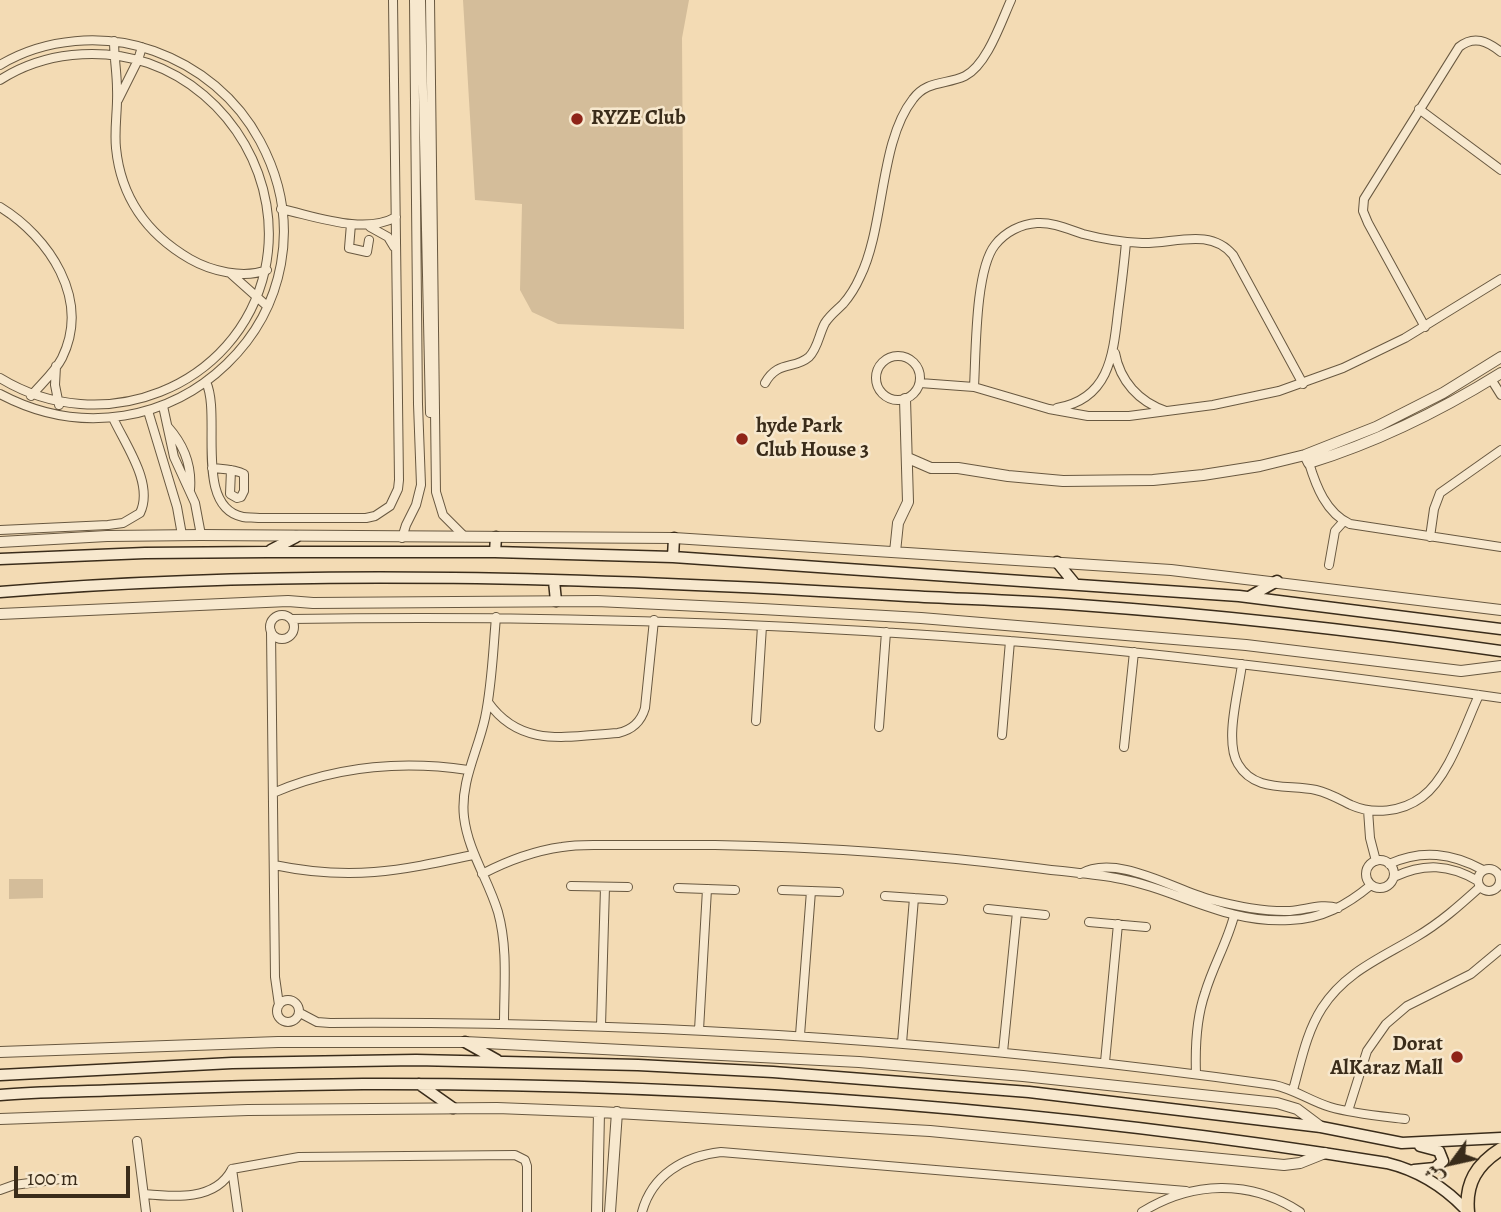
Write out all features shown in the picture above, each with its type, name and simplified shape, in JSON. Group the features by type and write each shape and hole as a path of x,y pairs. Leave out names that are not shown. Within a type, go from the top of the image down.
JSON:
{"main road":[{"path":"267,552 296,537"},
{"path":"495,552 496,537"},
{"path":"673,557 674,538"},
{"path":"0,559 145,553 267,552 495,552 673,557 1248,597 1501,629"},
{"path":"1057,562 1075,584"},
{"path":"0,592 260,579 554,581 774,587 1082,606 1377,634 1501,651"},
{"path":"986,600 994,593 993,579"},
{"path":"1017,602 1014,588 1019,580"},
{"path":"554,581 556,601"},
{"path":"1248,597 1277,582"},
{"path":"465,1042 500,1061"},
{"path":"0,1075 232,1063 416,1060 719,1069 905,1081 1029,1092 1321,1127 1435,1149 1443,1157 1439,1167 1411,1170"},
{"path":"419,1084 453,1108"},
{"path":"0,1096 251,1085 615,1087 980,1112 1325,1153 1387,1163 1411,1170 1442,1188 1468,1212"},
{"path":"1402,1143 1501,1138"},
{"path":"1468,1212 1469,1185 1474,1173 1482,1162 1501,1149"}],"street":[{"path":"206,383 212,401 212,468 215,486 224,505 234,514 243,517 366,518 375,516 390,506 399,480 393,0"},
{"path":"402,538 421,485 414,0"},
{"path":"421,0 431,492 436,510 453,537"},
{"path":"430,0 436,492 443,514 465,537"},
{"path":"765,383 780,367 803,361 810,356 825,323 858,283 868,257 895,138 909,104 928,86 959,78 975,69 1011,0"},
{"path":"1425,327 1367,223 1363,205 1369,187 1455,52 1464,43 1483,40 1501,52"},
{"path":"114,41 117,103 115,130 119,167 142,217 166,245 196,263 230,273 278,270"},
{"path":"0,65 26,52 47,46 68,42 114,41 142,47 188,66 216,86 241,111 265,151 274,173 283,236 278,270 267,306 243,346 225,367 206,383 163,406 113,418 61,416 25,406 0,394"},
{"path":"117,103 142,47"},
{"path":"0,80 26,66 70,55 114,55 138,60 170,72 198,90 223,113 243,140 257,170 266,203 268,225 265,271 242,322 210,361 177,384 140,399 100,405 58,403 32,395 0,378"},
{"path":"1419,109 1501,170"},
{"path":"0,207 36,235 47,248 68,292 70,325 62,357 25,406"},
{"path":"281,209 367,226 396,217"},
{"path":"974,387 984,267 994,246 1002,237 1024,225 1048,223 1126,242 1169,242 1203,238 1220,243 1227,248 1303,384"},
{"path":"351,224 349,248 367,252 369,240"},
{"path":"367,226 388,237 396,251"},
{"path":"1049,409 1072,404 1092,392 1107,373 1114,350 1126,242"},
{"path":"230,273 267,306"},
{"path":"920,383 974,387 1049,409 1109,417 1169,412 1236,401 1303,384 1364,359 1425,327 1501,279"},
{"path":"1114,350 1120,371 1132,389 1149,403 1169,412"},
{"path":"899,356 918,368 920,383 912,396 905,399 890,398 879,388 877,374 885,361 899,356"},
{"path":"1307,459 1410,411 1501,357"},
{"path":"56,366 55,385 61,416"},
{"path":"908,458 931,468 958,468 1063,481 1127,481 1203,475 1344,452 1403,428 1501,373"},
{"path":"1491,379 1501,395"},
{"path":"895,552 898,523 908,502 905,399"},
{"path":"163,406 168,427 175,435 187,461 191,475 190,490 201,535"},
{"path":"148,411 177,507 182,536"},
{"path":"0,530 108,525 123,523 140,513 145,498 143,480 113,418"},
{"path":"1430,537 1435,503 1440,493 1501,450"},
{"path":"1307,459 1323,498 1344,521 1356,526 1501,547"},
{"path":"212,468 231,470"},
{"path":"177,507 195,503"},
{"path":"1329,565 1334,535 1337,527 1344,521"},
{"path":"0,542 201,535 674,538 1171,570 1501,610"},
{"path":"0,614 288,601 611,601 921,618 1246,645 1461,671 1501,666"},
{"path":"300,1013 295,1020 286,1022 279,1017 275,977 271,623 275,617 282,615 291,619 496,617 654,620 886,632 1135,652 1501,698"},
{"path":"496,617 488,702 479,741 468,770 463,811 473,855 497,909 504,946 504,1023"},
{"path":"271,631 280,639 288,637 293,631 291,619"},
{"path":"488,702 495,712 513,727 535,736 618,733 630,729 640,720 645,708 654,620"},
{"path":"756,720 762,626"},
{"path":"879,727 886,632"},
{"path":"1002,735 1010,641"},
{"path":"1124,747 1135,652"},
{"path":"1242,664 1232,740 1235,757 1244,772 1267,785 1322,791 1368,810 1406,806 1431,789 1444,772 1479,695"},
{"path":"273,793 312,779 363,768 416,765 468,770"},
{"path":"1368,810 1370,838 1376,861"},
{"path":"482,874 516,858 559,847 632,845 855,851 966,860 1080,874 1093,867 1116,868 1135,872 1202,907 1234,916 1291,920 1316,916 1339,908 1371,884"},
{"path":"1498,874 1453,857 1432,854 1410,856 1389,864 1376,861 1369,865 1366,873 1371,884 1382,888 1390,884 1394,877 1422,867 1442,867 1461,872 1488,891 1498,889 1501,863"},
{"path":"274,865 317,873 369,874 421,867 473,855"},
{"path":"1389,864 1394,877"},
{"path":"1293,1090 1314,1023 1343,982 1370,962 1429,928 1479,884 1483,870"},
{"path":"571,886 628,887"},
{"path":"601,1026 604,887"},
{"path":"678,888 735,890"},
{"path":"699,1030 707,889"},
{"path":"782,890 839,892"},
{"path":"1172,890 1265,910 1291,911 1325,905 1339,908"},
{"path":"800,1035 811,891"},
{"path":"886,896 943,900"},
{"path":"902,1043 914,898"},
{"path":"988,909 1045,915"},
{"path":"1003,1052 1017,912"},
{"path":"1196,1074 1195,1043 1199,1013 1234,916"},
{"path":"1089,922 1146,927"},
{"path":"1105,1062 1118,924"},
{"path":"1348,1111 1367,1051 1386,1024 1407,1006 1471,974 1501,949"},
{"path":"279,1005 285,1000 292,1000 298,1005 300,1013 317,1022 330,1023 504,1023 800,1035 1105,1062 1293,1090 1326,1106 1405,1119"},
{"path":"0,1052 278,1042 465,1042 785,1057 1023,1076 1277,1103 1297,1110 1321,1127"},
{"path":"0,1119 235,1110 453,1108 617,1112 930,1130 1284,1165 1300,1163 1325,1153"},
{"path":"597,1212 599,1112"},
{"path":"610,1212 617,1112"},
{"path":"137,1142 146,1212"},
{"path":"642,1212 649,1194 668,1172 692,1157 720,1152 1186,1191"},
{"path":"232,1168 299,1157 514,1155 524,1160 527,1166 527,1212"},
{"path":"144,1194 194,1195 227,1179 232,1168"},
{"path":"232,1168 238,1212"},
{"path":"0,1190 14,1185 68,1178"},
{"path":"1141,1187 1147,1197 1144,1211"},
{"path":"1144,1211 1186,1191 1207,1187 1250,1190 1300,1212"}],"shaded area":[{"name":"RYZE Club","path":"463,0 689,0 682,38 684,329 558,324 532,312 520,290 522,204 475,200"},
{"path":"9,879 43,879 43,898 9,899"}],"place":[{"name":"RYZE Club","path":"577,119"},
{"name":"hyde Park Club House 3","path":"742,439"},
{"name":"Dorat AlKaraz Mall","path":"1457,1057"}]}
